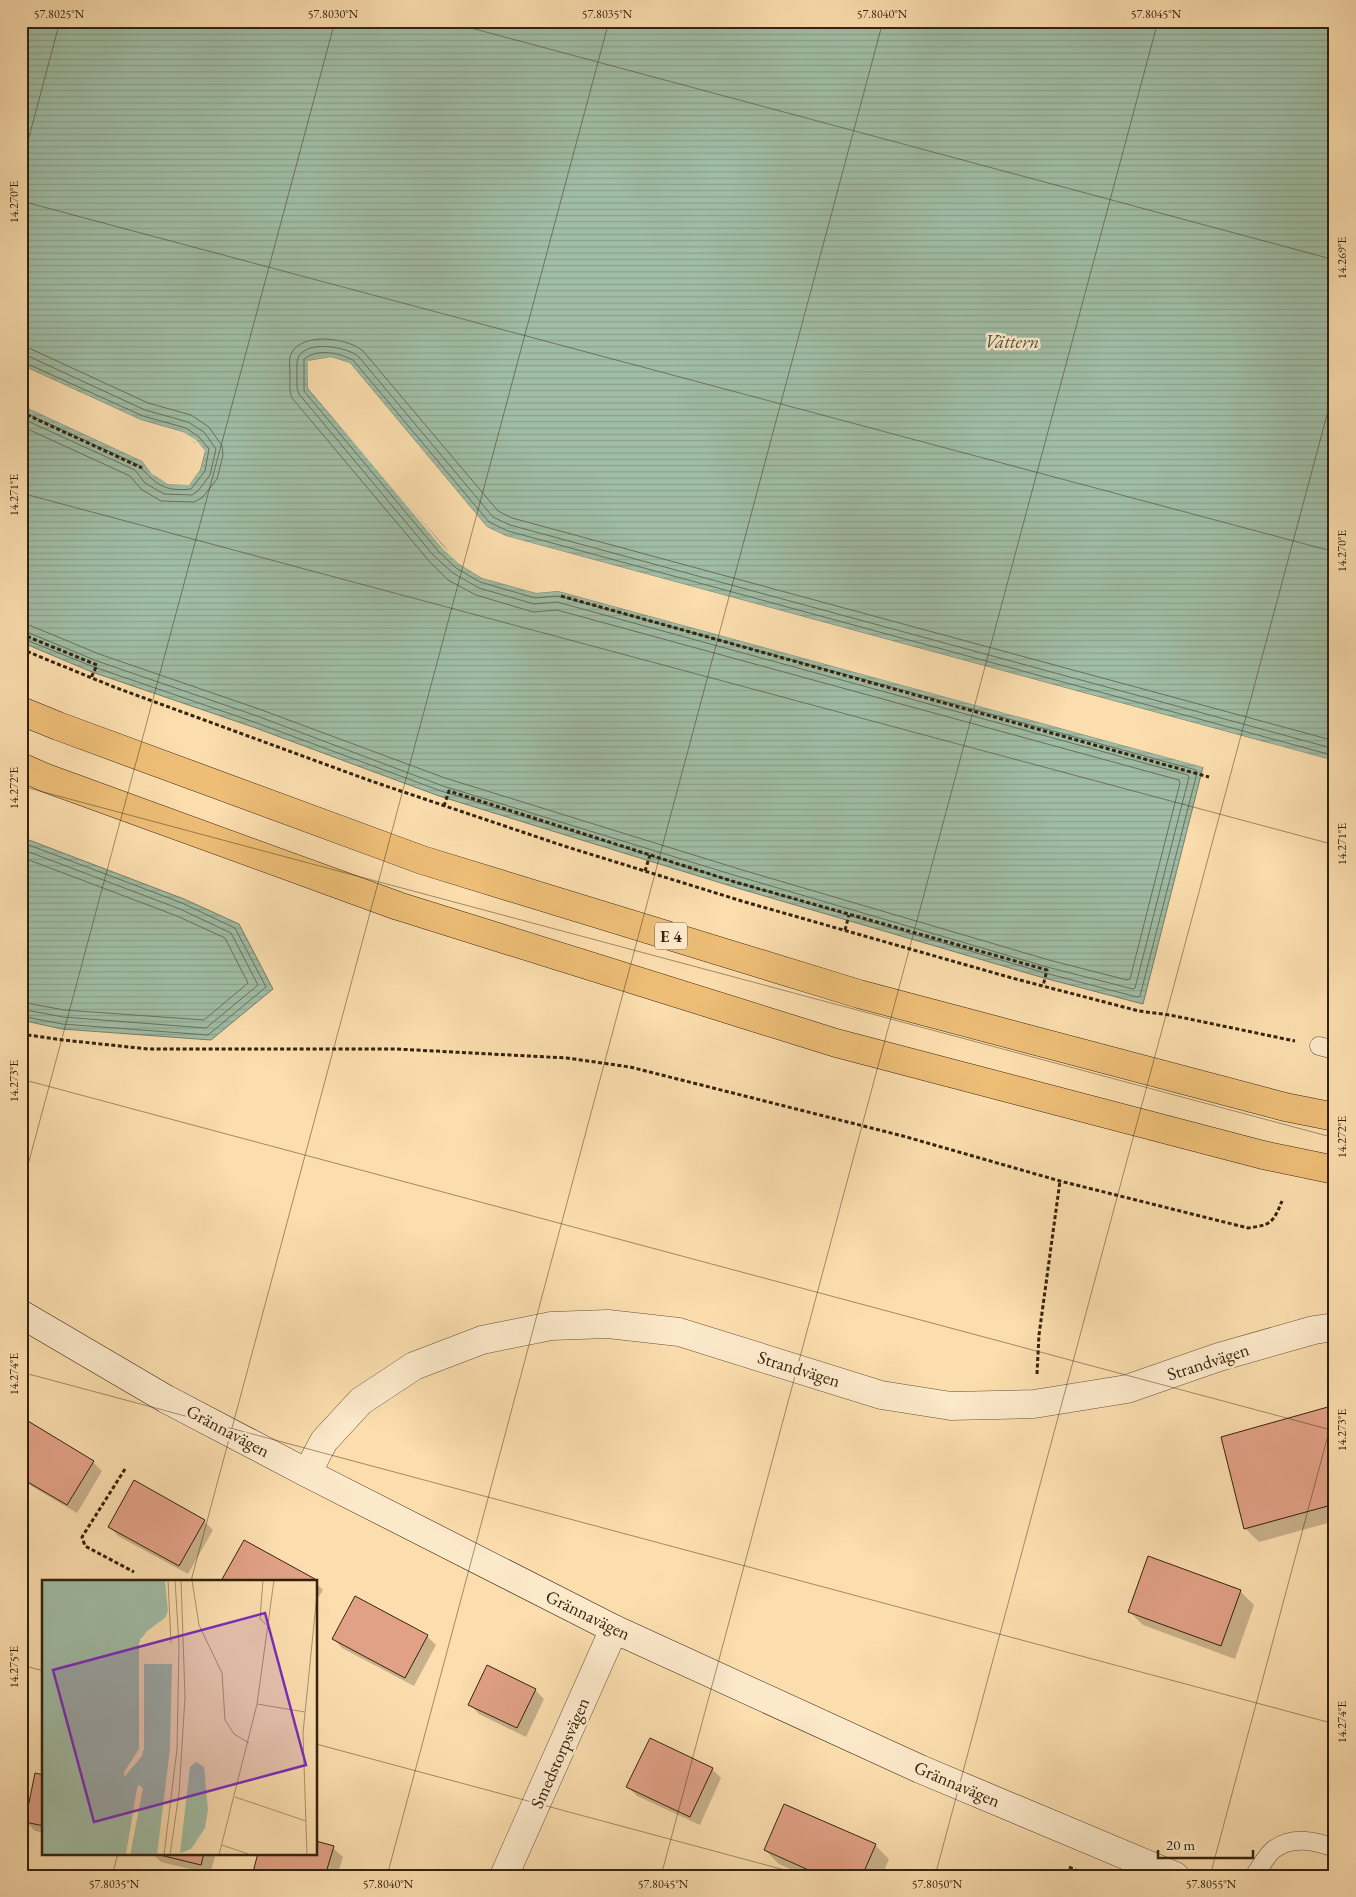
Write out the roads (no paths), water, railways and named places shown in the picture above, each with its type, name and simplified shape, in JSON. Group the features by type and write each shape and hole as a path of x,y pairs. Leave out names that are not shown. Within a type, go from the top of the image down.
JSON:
{"highway":[{"name":"E 4","path":"21,711 404,853 489,880 859,994 1276,1104 1335,1117"},
{"path":"21,767 46,778 398,906 836,1043 1263,1155 1335,1170"}],"street":[{"name":"Grännavägen","path":"21,1314 166,1399 614,1629 920,1769 1176,1876"},
{"name":"Strandvägen","path":"307,1473 324,1441 361,1401 414,1366 482,1340 551,1326 608,1324 679,1332 881,1395 951,1406 1034,1404 1127,1389 1219,1357 1314,1330 1335,1326"},
{"name":"Smedstorpsvägen","path":"504,1876 614,1629"}],"lane":[{"path":"1254,1876 1273,1850 1295,1840 1318,1842 1335,1848"}],"water":[{"name":"Vättern","path":"21,21 1335,21 1335,761 506,536 487,527 350,363 331,357 309,361 308,389 459,564 482,578 536,593 558,591 1203,767 1143,1004 1044,978 734,887 439,796 253,727 92,672 21,642 21,405 142,461 157,477 167,482 189,484 200,470 205,452 183,432 141,420 21,365"},
{"path":"21,837 184,899 239,924 273,989 211,1040 62,1029 21,1020"}]}
